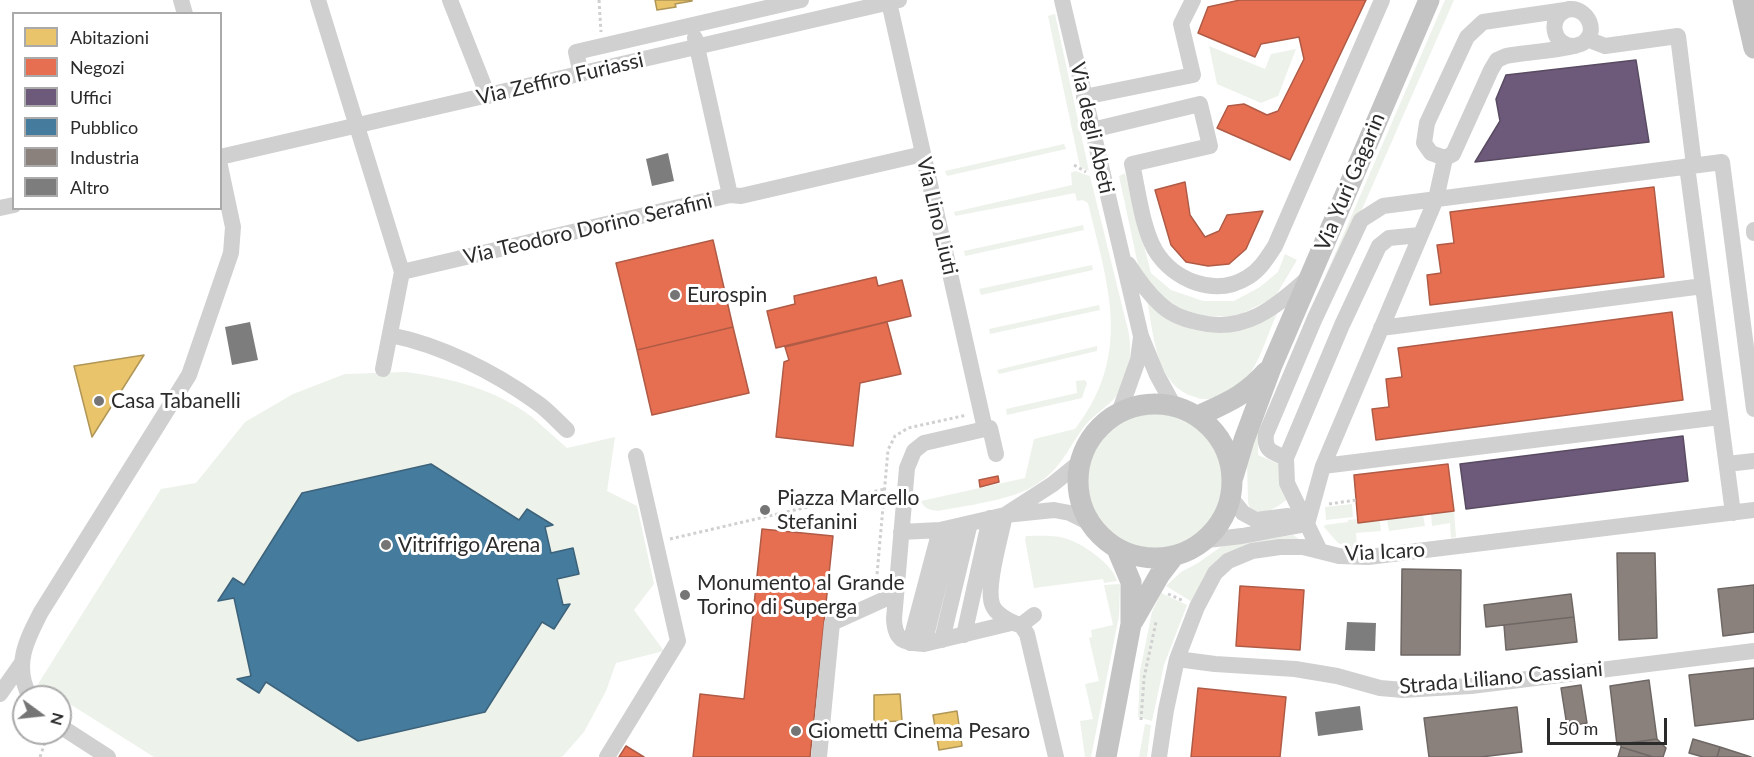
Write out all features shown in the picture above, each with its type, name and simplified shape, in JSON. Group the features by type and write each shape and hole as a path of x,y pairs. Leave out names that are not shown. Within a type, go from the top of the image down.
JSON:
{"main road":[{"name":"Via Yuri Gagarin","path":"1232,487 1228,453 1216,432 1198,416 1174,406 1155,403 1137,406 1119,413 1102,425 1088,442 1080,462 1078,483 1081,504 1090,523 1102,538 1117,549 1135,556 1154,559 1173,557 1207,540 1218,527 1226,513 1244,440 1272,365 1429,0"},
{"path":"1743,0 1754,48"},
{"name":"Via Yuri Gagarin","path":"1198,416 1236,399 1253,387 1272,365"},
{"name":"Via Yuri Gagarin","path":"1106,757 1131,624 1131,582 1117,549"},
{"name":"Via Yuri Gagarin","path":"1131,624 1160,574 1173,557"}],"street":[{"path":"318,0 402,272 383,369"},
{"path":"450,0 488,96"},
{"path":"581,74 576,52 801,0"},
{"name":"Via degli Abeti","path":"1062,0 1141,336 1157,375 1174,406"},
{"path":"1084,98 1193,75 1181,24 1192,0"},
{"path":"1092,130 1200,104 1210,146 1132,164 1146,228 1154,248 1165,264 1178,275 1193,282 1211,286 1229,284 1247,278 1263,265 1275,246 1382,0"},
{"name":"Via Zeffiro Furiassi","path":"222,157 895,1"},
{"name":"Via Lino Liuti","path":"895,1 923,154 987,429 996,454"},
{"path":"1572,9 1555,19 1554,32 1559,41 1564,44 1582,42 1605,46 1678,36 1703,286 1733,513"},
{"path":"1572,9 1587,16 1591,27 1582,42 1506,56 1497,60 1453,154 1445,158 1431,153 1424,143 1427,123 1467,37 1483,22 1572,9"},
{"path":"691,25 730,195"},
{"name":"Via Teodoro Dorino Serafini","path":"402,272 730,195 741,196 923,154"},
{"path":"1308,524 1323,466 1436,199 1445,158"},
{"path":"1286,458 1270,451 1265,444 1266,434 1315,318 1361,220 1383,206 1722,162 1754,410"},
{"path":"23,685 21,664 27,640 41,612 189,375 231,253 233,227 222,175"},
{"path":"1320,551 1287,483 1286,458 1379,246 1389,238 1420,235"},
{"name":"Via degli Abeti","path":"1122,256 1144,288 1161,306 1180,319 1207,325 1235,325 1259,316 1282,302 1309,276"},
{"path":"1381,328 1703,286"},
{"path":"390,335 407,338 453,355 500,379 537,403 567,430"},
{"name":"Via degli Abeti","path":"1119,413 1138,360 1141,336"},
{"path":"1323,466 1720,417"},
{"path":"987,429 924,443 914,451 907,468 895,630 900,639 917,643 942,640 1022,621"},
{"path":"607,757 678,641 636,456"},
{"path":"1727,464 1754,461"},
{"path":"964,635 998,517 1053,484 1080,462"},
{"path":"1232,487 1248,517 1256,520 1288,516 1308,524"},
{"path":"901,532 922,532 998,517 1054,510 1070,513 1090,523"},
{"name":"Via Icaro","path":"1159,757 1177,659 1197,607 1215,573 1228,561 1252,550 1303,547 1339,556 1368,557 1754,510"},
{"path":"998,517 990,593 992,607 1022,621 1041,670 1056,756"},
{"path":"942,640 970,523"},
{"path":"1207,540 1308,524"},
{"path":"917,643 947,528"},
{"path":"823,755 832,623 896,594"},
{"name":"Strada Liliano Cassiani","path":"1177,659 1295,669 1336,676 1380,688 1402,690 1471,686 1754,651"},
{"path":"0,694 21,664"},
{"path":"72,734 108,757"}],"path":[{"path":"599,0 603,45"},
{"path":"1074,165 1090,174"},
{"path":"656,543 885,489"},
{"path":"1325,505 1356,500"},
{"path":"1141,720 1144,678 1158,614"}],"shaded area":[{"path":"1445,0 1454,0 1258,446 1258,455 1283,466 1289,498 1271,510 1255,511 1250,509 1248,502 1247,462 1252,445"},
{"path":"1055,14 1089,171 1080,167 1048,16"},
{"path":"1209,46 1265,69 1271,54 1296,49 1278,96 1261,103 1217,84"},
{"path":"1064,144 1066,149 947,176 945,171"},
{"path":"1075,171 1090,176 1129,334 1130,360 1123,386 1113,400 1086,424 1056,468 1042,481 1012,496 938,511 928,509 921,501 1025,478 1034,439 1075,429 1093,401 1104,374 1110,346 1111,319 1103,263 1088,203 1083,200 1077,201 1075,193 955,216 954,212 1072,185 1071,173"},
{"path":"1125,173 1151,273 1171,290 1203,301 1234,301 1260,287 1278,272 1285,254 1297,260 1275,297 1237,316 1198,316 1181,311 1153,289 1138,265 1119,176"},
{"path":"1083,225 1084,230 965,256 964,251"},
{"path":"1092,265 1093,270 981,295 979,289"},
{"path":"1147,300 1181,324 1278,311 1258,359 1247,378 1227,393 1203,399 1182,391 1164,370 1155,343"},
{"path":"1099,305 1100,310 990,334 989,329"},
{"path":"1097,346 1097,351 999,374 997,370"},
{"name":"Vitrifrigo Arena","path":"406,372 472,386 518,407 567,448 615,437 607,491 637,506 654,584 634,610 664,651 616,663 606,691 584,732 562,757 154,757 72,705 72,685 38,684 161,489 196,483 245,422 293,394 345,374"},
{"path":"1085,380 1087,383 1082,398 1007,415 1006,409 1077,393 1076,381"},
{"path":"1155,414 1181,419 1203,433 1217,455 1222,481 1217,507 1203,529 1181,543 1155,548 1129,543 1107,529 1093,507 1088,481 1093,455 1107,433 1129,419"},
{"path":"1352,504 1353,517 1326,520 1325,507"},
{"path":"1454,511 1456,537 1451,538 1450,523 1432,526 1431,514"},
{"path":"1423,515 1425,526 1389,531 1387,520"},
{"path":"1358,519 1358,523 1380,521 1381,531 1356,533 1357,545 1353,549 1338,543 1324,527 1325,525"},
{"path":"1293,535 1299,539 1243,547 1192,602 1166,586 1181,572 1222,546"},
{"path":"1026,536 1060,537 1071,540 1103,561 1117,581 1104,583 1103,579 1034,588"},
{"path":"1120,584 1119,616 1091,757 1085,757 1080,721 1093,719 1085,684 1099,681 1089,638 1092,637 1091,630 1113,625 1104,585"},
{"path":"1161,593 1187,605 1164,665 1152,721 1138,717 1140,671 1152,612"},
{"path":"1145,724 1151,725 1147,757 1139,757"}],"building: Abitazioni":[{"path":"655,0 692,1 675,4 676,7 657,10"},
{"name":"Casa Tabanelli","path":"144,355 92,437 74,366"},
{"path":"900,694 902,721 874,722 874,695"},
{"path":"957,711 962,746 939,750 933,715"}],"building: Negozi":[{"path":"1240,0 1366,0 1290,160 1217,128 1228,106 1244,104 1267,115 1278,111 1304,59 1299,37 1261,44 1255,57 1198,33 1208,7"},
{"path":"1185,182 1190,215 1205,237 1219,231 1227,215 1263,211 1246,249 1229,264 1208,266 1186,262 1171,245 1155,190"},
{"path":"1654,187 1664,277 1430,305 1427,275 1441,273 1437,245 1454,243 1450,212"},
{"name":"Eurospin","path":"713,240 733,327 637,350 616,263"},
{"path":"876,277 878,286 902,280 911,316 776,348 767,311 795,304 794,296"},
{"path":"1672,312 1683,400 1376,440 1372,409 1389,407 1386,379 1402,377 1398,348"},
{"path":"887,322 901,374 860,383 853,446 776,437 784,362 789,360 785,347"},
{"path":"733,327 749,393 652,415 637,350"},
{"path":"1448,464 1454,511 1358,523 1354,475"},
{"path":"998,476 999,482 980,487 979,480"},
{"path":"762,529 833,536 810,757 693,757 700,694 744,699"},
{"path":"1240,586 1304,590 1300,650 1236,646"},
{"path":"1198,688 1286,697 1280,757 1191,757"},
{"path":"626,746 644,757 619,757"}],"building: Uffici":[{"path":"1636,60 1649,142 1475,162 1500,121 1496,99 1506,75"},
{"path":"1683,436 1688,481 1466,509 1460,464"}],"building: Pubblico":[{"name":"Vitrifrigo Arena","path":"431,464 519,520 527,509 553,525 545,527 551,553 573,548 579,574 557,579 563,605 570,604 554,629 542,622 485,712 358,741 266,682 259,693 237,679 251,676 234,598 218,601 233,578 244,585 302,493"}],"building: Industria":[{"path":"1617,553 1655,553 1657,638 1619,640"},
{"path":"1402,569 1461,570 1460,655 1401,655"},
{"path":"1754,585 1754,632 1723,636 1718,589"},
{"path":"1571,594 1574,617 1486,627 1484,605"},
{"path":"1574,617 1577,642 1506,650 1504,625"},
{"path":"1754,668 1754,719 1695,726 1689,675"},
{"path":"1649,680 1657,739 1617,745 1610,686"},
{"path":"1581,685 1587,723 1567,726 1561,688"},
{"path":"1517,707 1522,752 1481,757 1429,757 1424,718"},
{"path":"1657,739 1666,748 1663,757 1653,757 1621,747 1621,744"},
{"path":"1693,739 1720,747 1717,757 1703,757 1689,753"},
{"path":"1621,747 1653,757 1618,757"},
{"path":"1720,747 1751,757 1717,757"}],"building: Altro":[{"path":"668,153 674,181 652,186 646,159"},
{"path":"250,322 258,360 232,365 225,327"},
{"path":"1347,622 1376,623 1375,651 1345,650"},
{"path":"1360,706 1363,730 1318,736 1315,712"}],"place":[{"name":"Eurospin","path":"675,295"},
{"name":"Casa Tabanelli","path":"99,401"},
{"name":"Piazza Marcello Stefanini","path":"765,510"},
{"name":"Vitrifrigo Arena","path":"386,545"},
{"name":"Monumento al Grande Torino di Superga","path":"685,595"},
{"name":"Giometti Cinema Pesaro","path":"796,731"}]}
